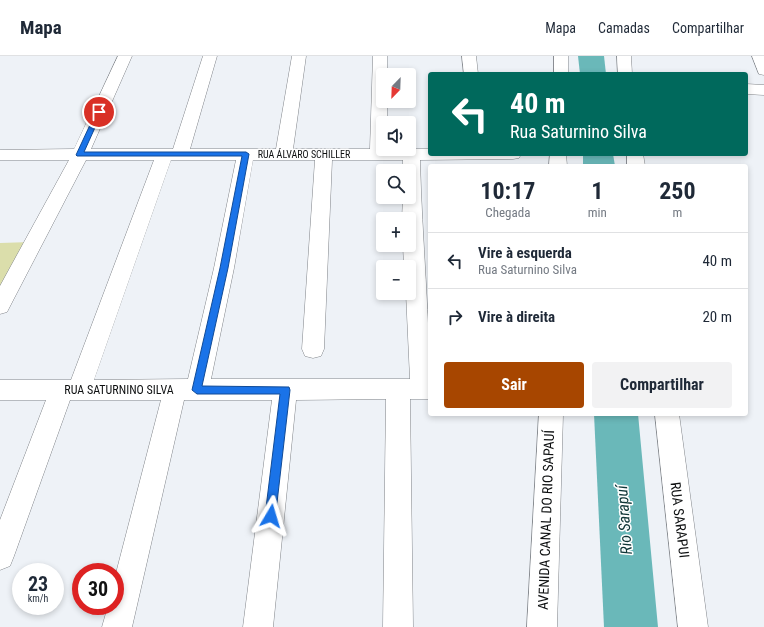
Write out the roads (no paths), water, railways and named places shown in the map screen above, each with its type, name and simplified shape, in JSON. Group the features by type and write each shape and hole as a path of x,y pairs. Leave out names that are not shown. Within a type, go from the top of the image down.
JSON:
{"street":[{"path":"0,306 80,155 125,56"},
{"path":"0,556 172,154 210,56"},
{"path":"284,154 299,56"},
{"path":"379,116 380,56"},
{"path":"469,56 471,72"},
{"path":"561,56 561,72"},
{"path":"624,56 625,72"},
{"path":"758,56 764,71"},
{"path":"748,89 764,90"},
{"path":"117,627 186,390 224,268 246,154"},
{"path":"313,349 324,154"},
{"name":"RUA ÁLVARO SCHILLER","path":"0,155 376,154"},
{"name":"RUA ÁLVARO SCHILLER","path":"416,154 428,154"},
{"path":"398,627 416,389 411,156"},
{"name":"RUA SATURNINO SILVA","path":"0,390 416,389"},
{"path":"258,627 285,390"},
{"name":"AVENIDA CANAL DO RIO SAPAUÍ","path":"542,627 551,416"},
{"name":"RUA SARAPUI","path":"667,416 693,627"}],"waterway":[{"name":"Rio Sarapuí","path":"591,56 593,72"},
{"name":"Rio Sarapuí","path":"598,156 599,164"},
{"name":"Rio Sarapuí","path":"616,416 631,627"}]}
